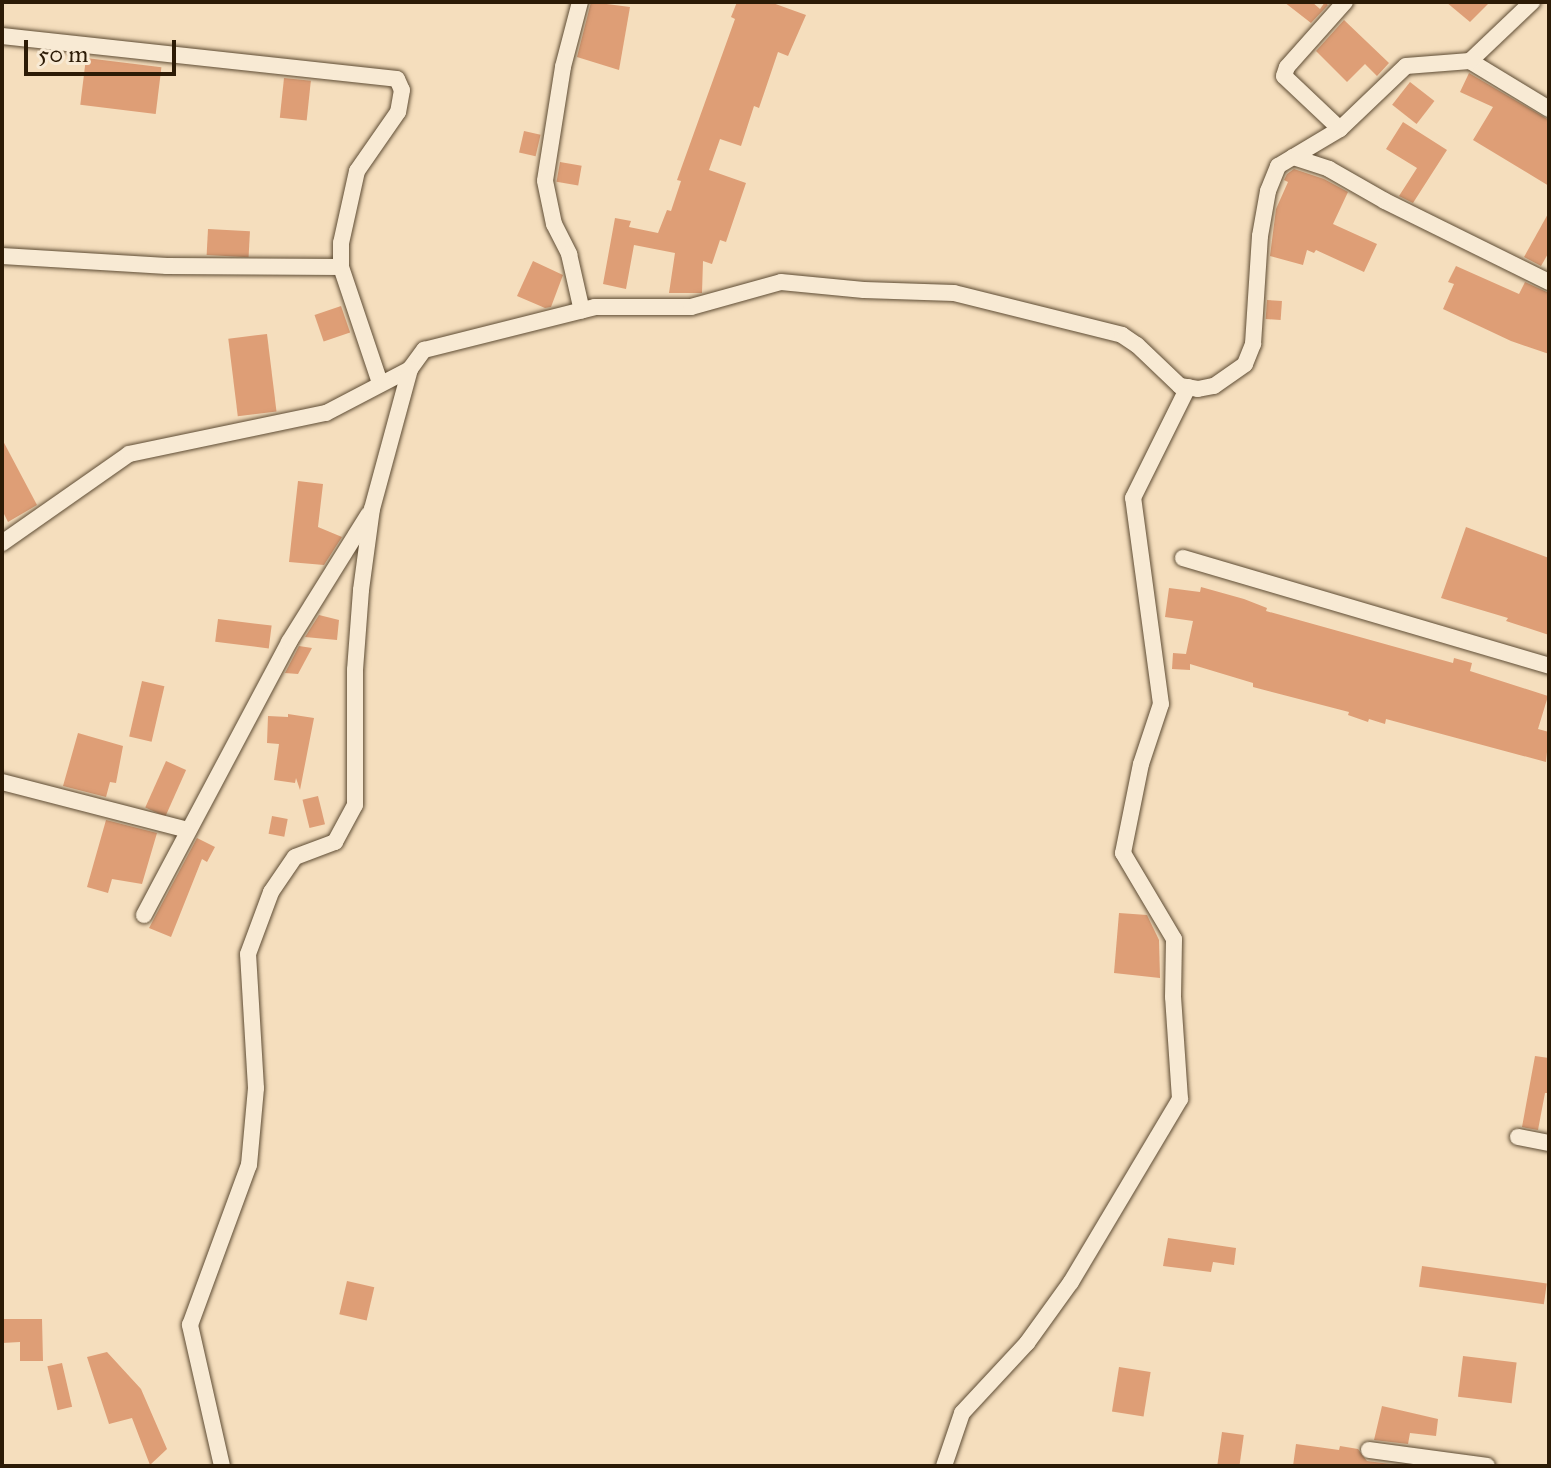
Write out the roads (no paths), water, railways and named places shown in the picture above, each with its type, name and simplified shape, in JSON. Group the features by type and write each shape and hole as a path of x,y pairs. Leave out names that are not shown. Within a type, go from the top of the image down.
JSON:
{"street":[{"path":"580,2 563,67 545,181 554,224 569,254 582,311"},
{"path":"1340,129 1284,76 1287,67 1345,2"},
{"path":"1470,61 1532,2"},
{"path":"2,36 397,79 402,90 398,112 357,171 341,243 341,267 380,383"},
{"path":"222,1466 190,1325 249,1165 256,1088 248,954 271,892 295,857 335,842 355,805 355,670 372,509 410,369 424,350 595,307 691,307 781,282 864,290 954,293 1122,335 1180,386 1214,386 1245,364 1253,344 1260,236 1268,191 1278,166 1340,129 1406,66 1470,61 1549,109"},
{"path":"1293,157 1329,169 1385,201 1549,282"},
{"path":"2,256 167,266 341,267"},
{"path":"2,543 129,454 326,413 410,369"},
{"path":"944,1466 962,1413 1027,1343 1071,1282 1180,1099 1173,997 1174,939 1123,853 1141,764 1161,704 1133,498 1188,387"},
{"path":"144,915 289,642 372,509"},
{"path":"1183,558 1549,666"},
{"path":"2,782 188,830"},
{"path":"1518,1137 1549,1143"},
{"path":"1369,1450 1487,1466"}]}
